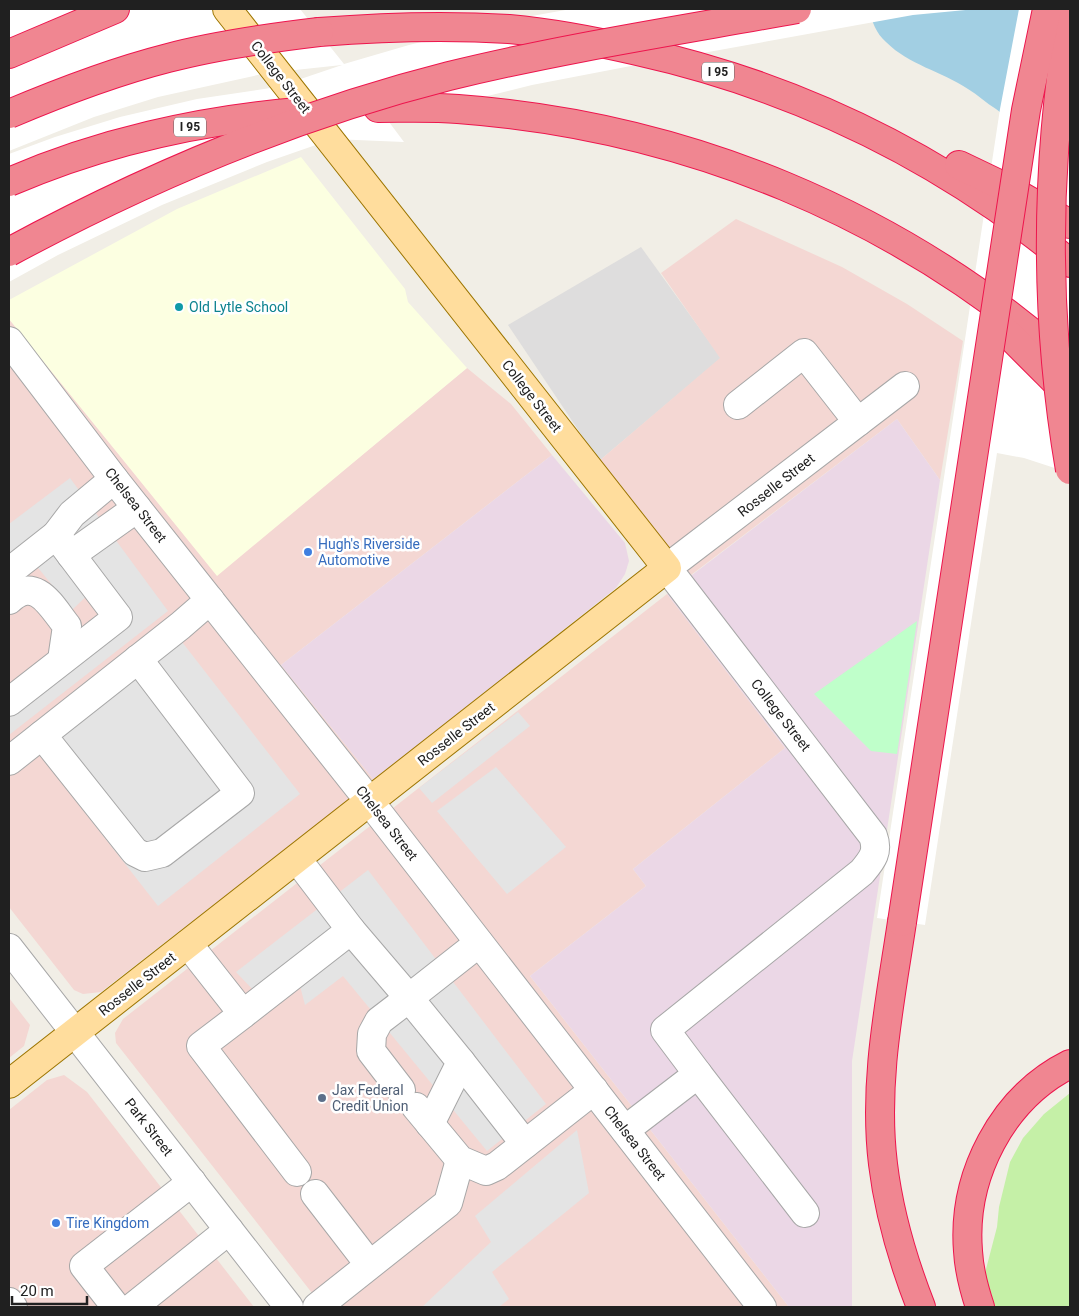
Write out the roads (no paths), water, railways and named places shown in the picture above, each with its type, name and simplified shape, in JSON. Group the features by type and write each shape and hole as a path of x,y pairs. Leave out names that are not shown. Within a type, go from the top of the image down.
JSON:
{"highway":[{"path":"9,54 115,9"},
{"path":"9,252 68,220 150,181 234,146 361,102 447,77 536,56 797,9"},
{"path":"921,1307 906,1269 894,1226 882,1162 880,1118 881,1073 902,922 1026,110 1047,9"},
{"path":"1070,15 1058,104 1050,230 1055,364 1070,470"},
{"name":"I 95","path":"9,114 83,84 168,58 255,40 319,32 432,27 510,30 551,34 599,42 698,66 781,93 822,110 902,148 948,176 1016,220 1070,263"},
{"name":"I 95","path":"9,182 96,151 142,138 186,128 268,115 378,108 456,109 546,119 591,127 687,151 731,165 807,195 846,213 913,250 991,301 1070,365"},
{"path":"822,110 966,168 1070,224"},
{"path":"913,250 981,308 1070,397"},
{"path":"980,1307 968,1251 971,1198 980,1166 995,1136 1014,1109 1037,1086 1070,1064"}],"main road":[{"name":"College Street","path":"227,9 667,568"},
{"name":"Rosselle Street","path":"9,1084 667,568"}],"street":[{"name":"Chelsea Street","path":"9,341 137,508 370,802 762,1307"},
{"path":"738,405 804,353 858,422"},
{"name":"Rosselle Street","path":"667,568 905,386"},
{"path":"63,545 72,514 114,478"},
{"path":"9,572 137,508"},
{"path":"9,702 118,617 63,545"},
{"name":"College Street","path":"667,568 873,836 876,850 874,856 862,872 665,1030 698,1074"},
{"path":"9,600 16,593 28,589 41,593 67,626 62,660"},
{"path":"9,761 210,600"},
{"path":"42,735 135,852 145,857 162,853 240,793 138,659"},
{"path":"297,859 525,1144"},
{"path":"298,1172 202,1046 352,930"},
{"path":"479,943 379,1021 372,1034 370,1051 460,1160 486,1171 497,1166 594,1090"},
{"path":"188,944 243,1014"},
{"name":"Park Street","path":"9,948 289,1307"},
{"path":"416,1107 461,1062"},
{"path":"625,1130 698,1074 805,1212"},
{"path":"316,1307 448,1203 460,1160"},
{"path":"116,1307 84,1266 192,1182"},
{"path":"315,1194 370,1264"},
{"path":"133,1307 230,1230"},
{"path":"9,1302 13,1307"}],"water":[{"path":"869,9 1070,9 1070,162 1023,130 972,91 895,50 877,31"}],"place":[{"name":"Old Lytle School","path":"179,307"},
{"name":"Hugh's Riverside Automotive","path":"308,552"},
{"name":"Jax Federal Credit Union","path":"322,1098"},
{"name":"Tire Kingdom","path":"56,1223"}]}
